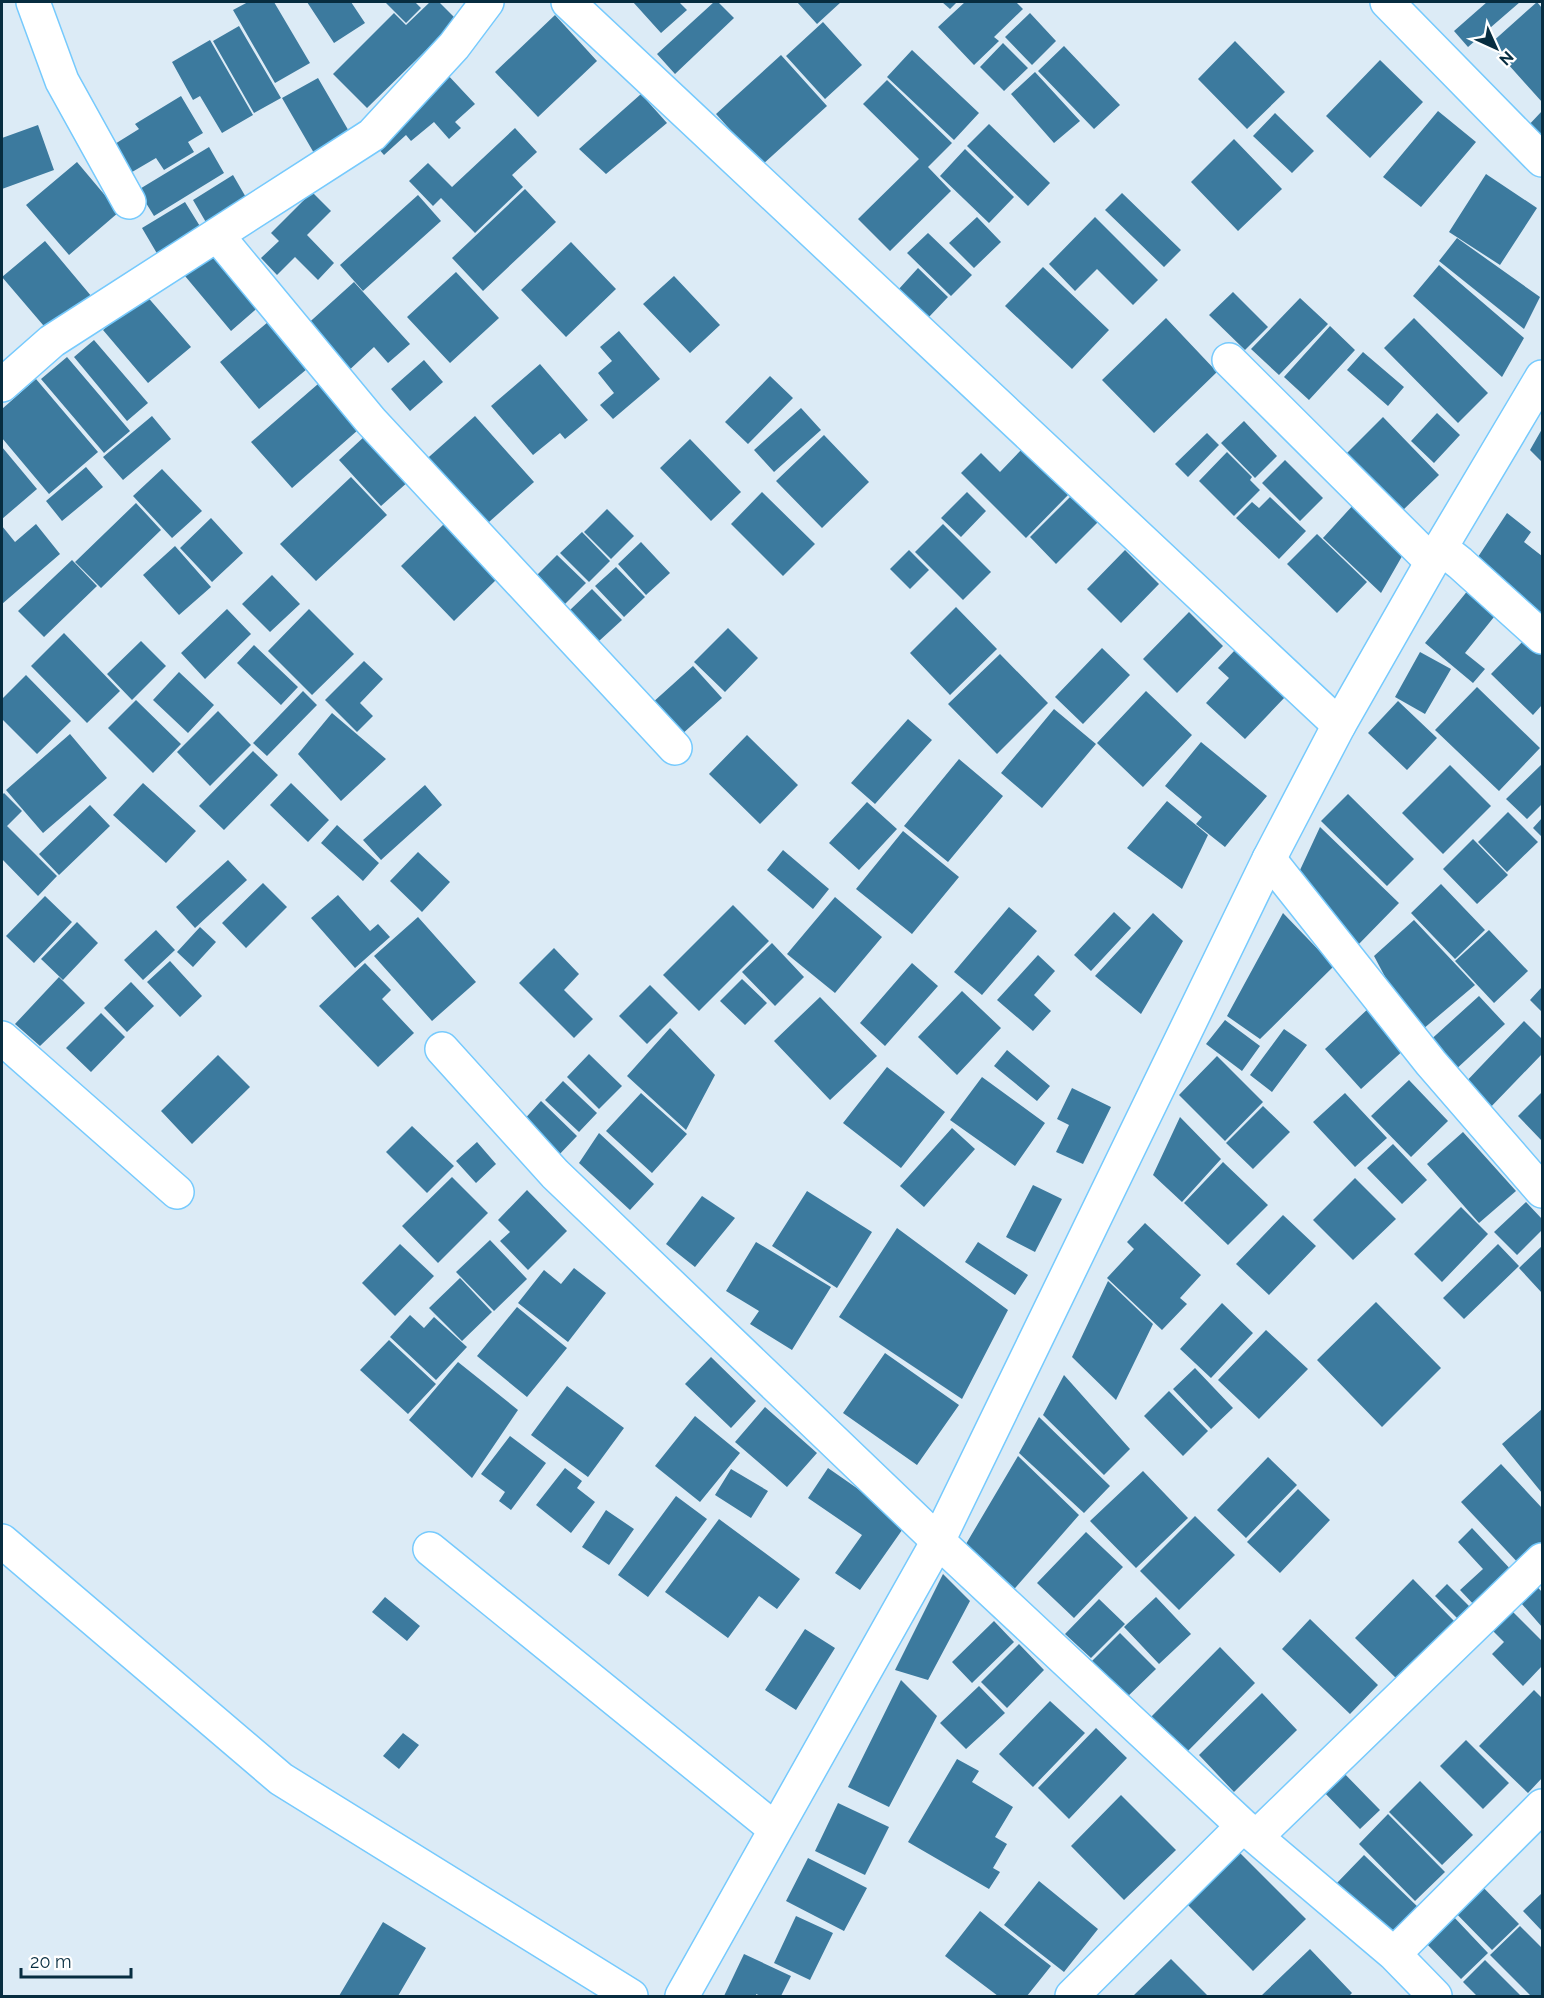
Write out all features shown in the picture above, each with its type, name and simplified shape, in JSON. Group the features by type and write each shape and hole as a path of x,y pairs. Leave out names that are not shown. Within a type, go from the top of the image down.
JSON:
{"street":[{"path":"33,2 62,81 129,202"},
{"path":"2,385 52,341 372,135 454,46 487,2"},
{"path":"568,2 1339,725"},
{"path":"1387,2 1542,160"},
{"path":"217,234 371,421 675,748"},
{"path":"1229,360 1436,555 1460,562 1542,637"},
{"path":"682,1996 938,1541 1269,859 1339,725 1436,555 1542,377"},
{"path":"1269,859 1431,1063 1542,1191"},
{"path":"2,1038 177,1192"},
{"path":"442,1049 555,1174 938,1541 1250,1831 1394,1954 1435,1996"},
{"path":"2,1541 281,1779 631,1996"},
{"path":"430,1549 775,1829"},
{"path":"1072,1996 1542,1560"},
{"path":"1394,1954 1542,1806"}],"building":[{"path":"248,2 274,2 310,63 275,83 233,10"},
{"path":"307,2 351,2 365,23 334,43"},
{"path":"385,2 415,2 421,8 406,23"},
{"path":"430,2 439,2 457,20 367,108 333,74 394,13 406,25"},
{"path":"633,2 682,2 680,3 687,10 661,33"},
{"path":"714,2 718,2 734,18 675,74 657,54"},
{"path":"797,2 841,2 817,24"},
{"path":"942,2 957,2 950,9"},
{"path":"965,2 1016,2 1023,9 994,37 999,41 974,65 938,27"},
{"path":"1487,2 1520,2 1468,47 1454,31"},
{"path":"1537,2 1542,8 1542,102 1490,44"},
{"path":"1030,13 1056,41 1032,65 1005,37"},
{"path":"555,15 597,61 538,117 495,72"},
{"path":"823,22 862,65 825,99 786,56"},
{"path":"239,26 281,98 254,113 213,41"},
{"path":"210,40 253,115 222,133 200,96 193,100 172,62"},
{"path":"1235,41 1285,92 1247,129 1198,79"},
{"path":"1003,43 1028,68 1004,91 980,67"},
{"path":"1064,46 1120,105 1094,129 1038,71"},
{"path":"912,50 979,113 954,140 887,77"},
{"path":"781,55 827,106 762,165 716,114"},
{"path":"1380,60 1423,102 1370,158 1326,116"},
{"path":"1035,72 1080,121 1054,143 1011,94"},
{"path":"446,73 475,104 455,122 461,128 449,139 434,122 411,141 406,135 384,155 371,140"},
{"path":"318,78 354,140 318,160 282,98"},
{"path":"887,80 952,143 928,167 951,191 890,251 858,219 919,159 863,104"},
{"path":"641,94 667,123 606,174 579,149"},
{"path":"181,96 203,133 188,142 194,152 164,170 156,158 127,175 110,147 139,129 135,124"},
{"path":"1438,111 1476,142 1421,207 1383,177"},
{"path":"1542,111 1542,143 1526,128"},
{"path":"1275,113 1314,151 1292,173 1253,136"},
{"path":"989,124 1050,183 1028,206 967,146"},
{"path":"38,125 54,170 2,189 2,138"},
{"path":"515,128 537,152 512,175 523,187 475,233 441,198 433,206 409,181 428,163 452,187"},
{"path":"1234,139 1282,189 1238,231 1191,182"},
{"path":"209,147 224,173 154,216 138,190"},
{"path":"965,149 1014,197 989,223 940,176"},
{"path":"77,162 119,212 69,255 26,205"},
{"path":"1486,174 1537,208 1500,265 1449,232"},
{"path":"233,175 251,206 211,231 193,200"},
{"path":"525,189 556,222 483,291 452,258"},
{"path":"312,192 331,211 307,235 334,263 318,280 295,257 277,275 261,258 279,241 271,233"},
{"path":"1122,193 1181,250 1164,267 1105,210"},
{"path":"418,195 441,221 363,291 340,265"},
{"path":"185,202 206,236 162,262 142,228"},
{"path":"977,217 1001,242 974,268 949,243"},
{"path":"1095,217 1158,280 1133,305 1097,269 1075,291 1049,264"},
{"path":"928,233 972,275 951,296 907,253"},
{"path":"1457,238 1540,297 1524,329 1439,261"},
{"path":"45,241 97,303 55,339 2,277"},
{"path":"571,242 616,289 566,337 521,290"},
{"path":"215,251 261,305 231,331 185,276"},
{"path":"1439,265 1524,338 1502,377 1413,296"},
{"path":"1043,267 1109,330 1072,369 1005,306"},
{"path":"918,268 948,297 928,318 898,290"},
{"path":"456,272 499,318 450,363 407,317"},
{"path":"674,276 720,325 690,353 643,304"},
{"path":"354,282 410,344 388,363 374,347 345,374 303,328"},
{"path":"1233,292 1268,327 1245,350 1209,315"},
{"path":"145,294 191,347 148,383 103,330"},
{"path":"1300,298 1328,324 1279,375 1251,349"},
{"path":"1166,318 1217,372 1154,433 1102,380"},
{"path":"1414,318 1488,393 1458,423 1384,348"},
{"path":"268,322 307,369 259,409 220,362"},
{"path":"1330,326 1355,350 1309,400 1284,377"},
{"path":"619,331 660,379 613,419 600,405 614,393 598,373 612,361 600,347"},
{"path":"94,340 148,403 127,421 74,357"},
{"path":"1363,352 1404,387 1388,406 1347,370"},
{"path":"67,357 130,431 104,453 41,379"},
{"path":"424,360 443,382 410,411 391,389"},
{"path":"540,364 588,420 565,439 560,433 533,455 491,406"},
{"path":"770,376 793,398 748,444 725,422"},
{"path":"36,379 98,452 49,494 2,438 2,409"},
{"path":"318,384 358,430 292,488 251,442"},
{"path":"801,408 821,430 774,472 754,450"},
{"path":"1437,413 1460,435 1434,463 1411,441"},
{"path":"152,416 171,439 123,480 103,457"},
{"path":"475,416 534,482 480,530 421,464"},
{"path":"1383,417 1439,475 1399,514 1343,457"},
{"path":"1244,421 1277,456 1255,478 1221,443"},
{"path":"1542,429 1542,462 1530,450"},
{"path":"1207,433 1219,445 1188,477 1175,464"},
{"path":"366,435 409,481 381,506 339,460"},
{"path":"824,435 869,482 822,528 776,481"},
{"path":"690,439 741,492 711,521 660,468"},
{"path":"2,447 37,489 2,519"},
{"path":"1023,448 1069,494 1026,538 961,473 981,453 1000,472"},
{"path":"1227,452 1252,477 1250,480 1260,490 1234,516 1199,481"},
{"path":"1285,460 1323,498 1300,521 1262,483"},
{"path":"86,467 103,487 62,521 46,501"},
{"path":"162,469 202,511 172,538 133,496"},
{"path":"351,477 387,515 316,581 280,544"},
{"path":"762,492 815,544 783,576 731,524"},
{"path":"967,492 986,511 961,537 941,518"},
{"path":"1072,495 1099,521 1056,564 1030,537"},
{"path":"1270,497 1306,531 1279,559 1236,518 1252,502 1259,508"},
{"path":"136,503 161,530 101,588 75,562"},
{"path":"1355,503 1405,551 1381,593 1323,538"},
{"path":"607,509 634,536 611,559 584,532"},
{"path":"1507,513 1531,532 1524,542 1542,556 1542,617 1474,563"},
{"path":"211,518 243,553 212,582 180,548"},
{"path":"445,523 498,578 454,621 401,566"},
{"path":"36,524 60,554 2,604 2,526 15,542"},
{"path":"943,524 991,572 963,600 915,552"},
{"path":"582,532 610,561 589,582 560,553"},
{"path":"1317,534 1367,582 1337,613 1287,564"},
{"path":"641,542 670,573 646,595 618,564"},
{"path":"175,546 211,587 179,615 143,575"},
{"path":"909,550 929,570 910,589 890,569"},
{"path":"1125,550 1159,584 1121,623 1087,589"},
{"path":"557,555 586,583 561,608 532,580"},
{"path":"72,560 97,586 44,637 18,611"},
{"path":"616,567 645,597 624,617 595,586"},
{"path":"272,575 300,604 270,632 242,604"},
{"path":"592,589 622,620 599,641 570,610"},
{"path":"1469,589 1498,612 1465,653 1485,669 1473,683 1425,643"},
{"path":"956,607 997,649 950,695 910,653"},
{"path":"227,609 251,634 205,679 181,653"},
{"path":"309,609 354,654 312,695 268,651"},
{"path":"1189,612 1223,646 1177,693 1143,659"},
{"path":"728,628 758,658 725,692 694,662"},
{"path":"64,633 120,691 87,723 31,666"},
{"path":"1530,634 1542,645 1542,705 1533,715 1491,674"},
{"path":"141,641 166,666 132,700 107,674"},
{"path":"254,645 298,687 281,705 237,663"},
{"path":"1102,648 1130,675 1083,724 1055,697"},
{"path":"1235,650 1285,697 1245,739 1206,703 1229,678 1218,668"},
{"path":"1420,652 1451,669 1425,714 1395,697"},
{"path":"1000,654 1048,703 997,754 948,704"},
{"path":"364,661 383,679 360,703 373,716 357,732 325,700"},
{"path":"693,666 722,698 680,736 651,704"},
{"path":"179,672 214,705 188,733 153,700"},
{"path":"26,675 71,721 37,754 2,719 2,699"},
{"path":"1477,687 1540,748 1499,791 1435,730"},
{"path":"303,691 317,705 267,756 253,743"},
{"path":"1146,691 1192,735 1143,787 1097,743"},
{"path":"136,700 181,744 153,773 108,728"},
{"path":"1398,701 1437,738 1407,770 1368,733"},
{"path":"1054,709 1096,744 1042,808 1001,773"},
{"path":"218,711 251,745 210,786 177,752"},
{"path":"332,713 386,759 341,801 298,754"},
{"path":"908,719 932,740 875,804 851,783"},
{"path":"70,734 107,778 43,833 6,790"},
{"path":"747,735 798,785 760,824 709,774"},
{"path":"1201,742 1267,796 1225,847 1196,824 1202,817 1165,786"},
{"path":"253,751 278,775 224,830 199,806"},
{"path":"959,759 1003,796 948,862 904,826"},
{"path":"1542,764 1542,804 1527,819 1506,799"},
{"path":"1450,765 1491,806 1443,854 1402,813"},
{"path":"143,783 196,831 166,863 113,815"},
{"path":"291,783 329,820 308,842 270,805"},
{"path":"425,785 442,805 381,860 363,840"},
{"path":"4,793 22,811 7,826 57,876 38,896 2,859 2,795"},
{"path":"1348,794 1414,859 1387,886 1321,821"},
{"path":"1167,801 1208,835 1182,889 1127,848"},
{"path":"867,802 897,829 859,870 829,843"},
{"path":"90,805 110,826 59,875 39,854"},
{"path":"1508,812 1538,842 1507,872 1478,842"},
{"path":"1542,818 1542,837 1533,828"},
{"path":"337,825 379,863 363,881 321,843"},
{"path":"1320,827 1399,903 1356,947 1294,883"},
{"path":"903,831 959,877 912,934 856,889"},
{"path":"1473,839 1508,875 1477,904 1443,869"},
{"path":"783,850 829,889 813,909 767,870"},
{"path":"418,852 450,882 422,912 390,881"},
{"path":"228,860 247,880 195,928 176,907"},
{"path":"263,883 287,907 246,948 222,923"},
{"path":"1441,884 1485,930 1455,959 1411,913"},
{"path":"338,895 370,931 378,924 390,937 355,968 311,918"},
{"path":"45,896 72,922 34,963 6,936"},
{"path":"835,897 882,937 835,993 787,954"},
{"path":"733,905 769,941 699,1011 663,975"},
{"path":"1009,907 1037,931 982,995 954,972"},
{"path":"1114,912 1131,928 1091,971 1074,955"},
{"path":"1153,913 1183,941 1141,1014 1095,976"},
{"path":"1283,913 1334,966 1260,1039 1227,1016"},
{"path":"418,917 476,982 432,1021 374,956"},
{"path":"1414,920 1475,985 1416,1035 1374,956"},
{"path":"77,922 98,943 63,980 41,959"},
{"path":"200,927 216,942 193,967 177,952"},
{"path":"156,930 175,950 143,980 124,960"},
{"path":"1489,930 1528,971 1494,1003 1455,961"},
{"path":"772,943 804,977 775,1006 742,972"},
{"path":"554,948 579,974 564,990 593,1019 574,1038 519,983"},
{"path":"1038,955 1055,971 1034,995 1051,1011 1033,1031 997,1000"},
{"path":"170,961 202,996 180,1017 147,982"},
{"path":"365,963 391,990 382,999 414,1033 378,1067 319,1006"},
{"path":"912,963 938,986 885,1046 860,1023"},
{"path":"59,977 85,1003 40,1046 15,1024"},
{"path":"742,979 767,1003 745,1025 720,1001"},
{"path":"131,982 154,1006 127,1032 104,1008"},
{"path":"650,985 678,1013 647,1044 619,1016"},
{"path":"1542,987 1542,1012 1530,1000"},
{"path":"962,991 1001,1028 957,1075 918,1037"},
{"path":"1479,996 1505,1024 1453,1072 1426,1044"},
{"path":"820,997 877,1056 830,1100 774,1041"},
{"path":"1370,1007 1406,1048 1361,1089 1325,1049"},
{"path":"101,1013 125,1037 91,1072 66,1048"},
{"path":"1225,1020 1260,1046 1242,1071 1206,1044"},
{"path":"1524,1021 1542,1039 1542,1054 1486,1112 1461,1087"},
{"path":"670,1028 715,1075 686,1130 627,1076"},
{"path":"1284,1029 1307,1045 1272,1092 1250,1075"},
{"path":"1007,1050 1050,1086 1037,1101 994,1066"},
{"path":"589,1054 622,1086 599,1109 567,1077"},
{"path":"218,1055 250,1087 192,1144 161,1111"},
{"path":"1217,1056 1263,1102 1225,1141 1179,1095"},
{"path":"887,1067 945,1112 901,1168 843,1123"},
{"path":"982,1077 1045,1123 1015,1166 950,1120"},
{"path":"1409,1080 1448,1121 1411,1157 1371,1116"},
{"path":"563,1081 597,1113 579,1132 545,1100"},
{"path":"1072,1088 1111,1107 1083,1164 1056,1152 1069,1125 1057,1119"},
{"path":"1542,1092 1542,1141 1518,1116"},
{"path":"641,1093 687,1134 652,1173 606,1131"},
{"path":"1345,1093 1387,1138 1355,1167 1313,1122"},
{"path":"541,1101 577,1136 556,1158 521,1123"},
{"path":"1263,1106 1290,1132 1253,1169 1226,1143"},
{"path":"1180,1117 1221,1159 1182,1202 1153,1175"},
{"path":"412,1126 454,1166 427,1193 386,1152"},
{"path":"952,1128 975,1149 924,1207 900,1186"},
{"path":"1463,1132 1516,1191 1479,1223 1427,1164"},
{"path":"599,1133 654,1184 630,1210 579,1163"},
{"path":"477,1142 496,1164 476,1183 456,1161"},
{"path":"1393,1144 1427,1180 1402,1204 1367,1168"},
{"path":"1223,1162 1268,1205 1228,1245 1184,1203"},
{"path":"452,1177 488,1213 438,1263 402,1226"},
{"path":"1355,1178 1396,1219 1353,1260 1313,1220"},
{"path":"1033,1185 1062,1199 1035,1252 1006,1237"},
{"path":"527,1190 567,1231 528,1270 500,1241 510,1232 498,1220"},
{"path":"807,1191 872,1232 837,1288 772,1246"},
{"path":"702,1196 735,1218 695,1267 666,1244"},
{"path":"1526,1202 1542,1219 1542,1230 1517,1255 1494,1232"},
{"path":"1461,1207 1488,1234 1442,1282 1414,1254"},
{"path":"1283,1215 1316,1246 1269,1295 1236,1264"},
{"path":"1145,1223 1201,1275 1180,1298 1187,1304 1162,1330 1107,1278 1134,1249 1127,1242"},
{"path":"897,1228 1008,1310 962,1399 839,1317"},
{"path":"490,1240 527,1279 494,1311 456,1272"},
{"path":"756,1242 831,1287 792,1350 750,1324 759,1311 726,1291"},
{"path":"978,1242 1028,1275 1015,1295 965,1262"},
{"path":"400,1244 434,1276 395,1316 362,1283"},
{"path":"1498,1244 1519,1266 1464,1319 1443,1298"},
{"path":"1542,1246 1542,1293 1519,1268"},
{"path":"574,1268 606,1293 568,1342 518,1303 544,1270 561,1284"},
{"path":"460,1278 492,1312 462,1341 429,1308"},
{"path":"1108,1281 1153,1324 1116,1400 1072,1357"},
{"path":"1376,1302 1441,1368 1382,1427 1317,1360"},
{"path":"1222,1303 1253,1333 1211,1378 1180,1349"},
{"path":"517,1307 567,1348 527,1397 477,1356"},
{"path":"410,1315 424,1328 434,1317 467,1347 436,1380 390,1337"},
{"path":"1266,1330 1308,1369 1259,1419 1218,1380"},
{"path":"389,1340 436,1384 408,1414 360,1370"},
{"path":"885,1353 959,1405 917,1465 843,1413"},
{"path":"711,1357 756,1401 731,1428 685,1384"},
{"path":"458,1362 518,1410 472,1478 409,1420"},
{"path":"1195,1368 1233,1408 1211,1429 1173,1389"},
{"path":"1064,1375 1130,1449 1104,1475 1043,1415"},
{"path":"567,1386 624,1428 588,1477 531,1435"},
{"path":"1169,1391 1208,1431 1183,1456 1144,1416"},
{"path":"765,1407 817,1453 787,1487 735,1442"},
{"path":"1542,1409 1542,1493 1502,1444"},
{"path":"695,1416 740,1453 700,1502 655,1466"},
{"path":"1039,1417 1110,1486 1084,1513 1019,1453"},
{"path":"510,1436 546,1463 511,1510 499,1501 505,1492 481,1474"},
{"path":"1018,1456 1079,1515 1009,1595 963,1549"},
{"path":"1268,1457 1297,1485 1246,1538 1217,1510"},
{"path":"1501,1464 1542,1508 1542,1547 1521,1566 1461,1502"},
{"path":"565,1468 582,1481 577,1488 595,1502 571,1533 536,1505"},
{"path":"828,1468 907,1523 860,1590 835,1573 862,1535 808,1498"},
{"path":"731,1469 768,1491 751,1518 715,1495"},
{"path":"1143,1471 1188,1518 1136,1568 1090,1521"},
{"path":"1298,1489 1330,1520 1280,1573 1247,1542"},
{"path":"676,1496 707,1519 648,1597 618,1575"},
{"path":"606,1510 634,1529 609,1565 582,1547"},
{"path":"1195,1516 1235,1555 1179,1610 1140,1571"},
{"path":"719,1519 800,1579 777,1609 759,1596 728,1638 665,1592"},
{"path":"1472,1528 1514,1573 1477,1608 1460,1590 1483,1569 1458,1542"},
{"path":"1086,1532 1123,1567 1074,1618 1037,1583"},
{"path":"943,1574 970,1601 928,1680 895,1670"},
{"path":"1413,1579 1456,1623 1399,1681 1355,1638"},
{"path":"1532,1581 1542,1592 1542,1627 1515,1596"},
{"path":"1447,1584 1472,1609 1460,1621 1435,1596"},
{"path":"385,1597 420,1626 407,1641 372,1612"},
{"path":"1156,1597 1191,1634 1159,1664 1124,1627"},
{"path":"1099,1599 1125,1624 1091,1658 1065,1634"},
{"path":"1505,1604 1542,1641 1542,1666 1523,1686 1492,1654 1504,1642 1486,1624"},
{"path":"1310,1619 1378,1685 1350,1714 1282,1649"},
{"path":"994,1621 1014,1642 972,1683 952,1662"},
{"path":"805,1629 835,1648 796,1710 765,1690"},
{"path":"1120,1633 1156,1669 1124,1700 1089,1664"},
{"path":"1019,1644 1044,1670 1007,1708 981,1682"},
{"path":"1220,1647 1255,1683 1185,1754 1149,1719"},
{"path":"901,1680 937,1716 889,1807 848,1787"},
{"path":"979,1686 1005,1713 966,1749 940,1723"},
{"path":"1534,1690 1542,1698 1542,1778 1528,1793 1479,1746"},
{"path":"1262,1693 1297,1730 1234,1792 1199,1755"},
{"path":"1050,1701 1085,1733 1033,1787 999,1754"},
{"path":"1096,1728 1127,1758 1069,1819 1038,1788"},
{"path":"403,1733 419,1745 399,1769 383,1756"},
{"path":"1466,1740 1509,1783 1483,1809 1440,1766"},
{"path":"957,1759 979,1771 972,1782 1013,1807 995,1837 1007,1844 993,1868 1000,1872 989,1889 908,1842"},
{"path":"1338,1767 1380,1810 1360,1829 1318,1786"},
{"path":"1420,1781 1473,1835 1442,1865 1389,1812"},
{"path":"1121,1795 1176,1850 1124,1900 1071,1846"},
{"path":"838,1803 889,1827 865,1875 815,1851"},
{"path":"1388,1814 1445,1872 1415,1901 1359,1844"},
{"path":"1238,1851 1306,1919 1253,1971 1186,1903"},
{"path":"1364,1855 1420,1909 1391,1939 1335,1885"},
{"path":"808,1858 867,1888 844,1931 786,1901"},
{"path":"1474,1878 1519,1924 1492,1950 1447,1904"},
{"path":"1039,1881 1098,1929 1064,1972 1004,1925"},
{"path":"1542,1893 1542,1931 1523,1911"},
{"path":"980,1911 1051,1966 1027,1996 998,1996 945,1956"},
{"path":"1452,1915 1488,1953 1461,1979 1424,1941"},
{"path":"796,1916 833,1933 810,1980 774,1963"},
{"path":"383,1922 426,1948 398,1996 339,1996"},
{"path":"1520,1926 1542,1948 1542,1996 1531,1996 1490,1955"},
{"path":"1310,1949 1352,1993 1349,1996 1261,1996"},
{"path":"744,1954 791,1976 781,1996 756,1994 756,1996 724,1996"},
{"path":"1171,1959 1208,1996 1133,1996"},
{"path":"1485,1960 1521,1996 1477,1996 1463,1982"}]}
